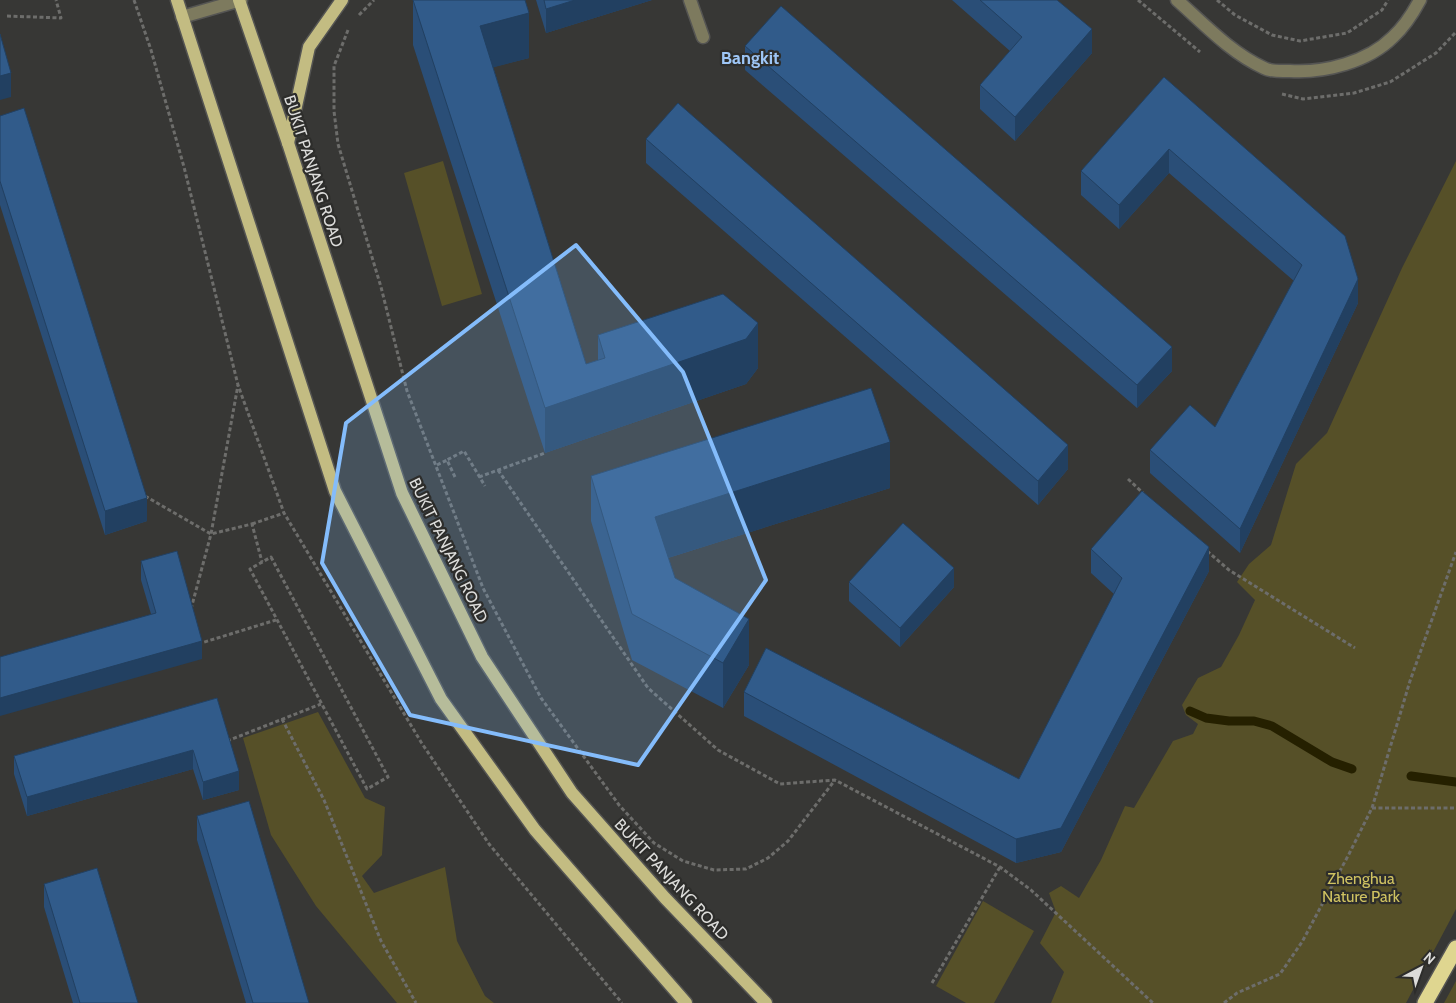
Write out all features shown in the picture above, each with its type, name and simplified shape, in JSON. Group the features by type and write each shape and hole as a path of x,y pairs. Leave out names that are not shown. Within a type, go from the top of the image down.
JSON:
{"highway":[{"path":"1425,1003 1456,948"}],"main road":[{"path":"177,0 335,491 356,535 441,699 535,830 686,1003"},
{"name":"BUKIT PANJANG ROAD","path":"240,0 402,493 482,657 572,793 665,898 766,1003"},
{"path":"288,143 308,47 342,0"}],"street":[{"path":"182,17 240,0"},
{"path":"690,0 703,37"},
{"path":"1177,0 1240,56 1266,70 1301,72 1338,66 1368,55 1393,38 1412,14 1420,0"}],"path":[{"path":"7,16 61,18 56,0"},
{"path":"357,18 374,0"},
{"path":"1217,0 1235,15 1272,35 1300,41 1347,33 1382,10 1388,0"},
{"path":"351,24 334,66 334,111 338,144 381,287 407,391 483,588 541,698 619,805 654,844 682,862 714,870 746,869 768,858 788,841 835,780"},
{"path":"190,616 211,534 238,385"},
{"path":"437,465 464,451 485,486"},
{"path":"479,477 545,453"},
{"path":"447,460 455,477"},
{"path":"498,470 648,688 718,750 780,784 835,780 1000,867 1030,890 1153,1003"},
{"path":"1128,479 1150,499"},
{"path":"138,492 211,534 252,524 284,513"},
{"path":"252,524 262,562"},
{"path":"1200,544 1229,570 1355,648"},
{"path":"1224,1003 1237,993 1280,974 1302,942 1372,808 1410,681 1456,552"},
{"path":"271,557 388,778 367,789 276,620 250,569 271,557"},
{"path":"198,644 276,620"},
{"path":"224,742 322,704"},
{"path":"282,719 324,800 381,941 416,1003"},
{"path":"1372,808 1456,808"},
{"path":"932,983 1000,867"}],"highlighted area":[{"path":"576,245 683,372 766,580 638,765 410,715 322,563 346,423"}],"green space":[{"path":"443,161 482,294 442,306 404,173"},
{"name":"Zhenghua Nature Park","path":"1456,161 1456,909 1406,1003 1051,1003 1064,972 1040,943 1056,912 1049,893 1061,886 1079,898 1101,860 1125,806 1134,808 1173,741 1193,734 1198,724 1186,715 1182,705 1198,678 1221,667 1239,635 1255,600 1237,582 1249,564 1271,545 1296,464 1327,433 1402,268"},
{"path":"318,712 365,798 385,807 382,855 362,876 374,893 445,867 457,941 485,996 494,1003 397,1003 316,906 271,835 243,738"},
{"path":"983,901 1034,931 994,1003 966,1003 936,986"},
{"path":"1456,981 1456,1003 1444,1003"}],"building":[{"path":"413,0 525,0 529,13 480,26 586,364 605,358 598,335 723,294 758,323 746,339 545,408"},
{"path":"544,0 575,0 546,9"},
{"path":"980,0 1057,0 1092,29 1015,117 980,85 1022,37"},
{"path":"781,6 1172,347 1137,385 745,46"},
{"path":"0,34 11,73 0,76"},
{"path":"1164,77 1345,236 1358,279 1240,529 1150,450 1190,405 1215,427 1302,265 1169,149 1119,205 1081,171"},
{"path":"678,103 1068,445 1038,481 646,139"},
{"path":"24,108 147,498 105,511 0,181 0,116"},
{"path":"871,388 890,442 655,517 675,578 749,619 723,663 632,614 591,476"},
{"path":"1142,491 1209,547 1061,828 1016,839 744,692 766,648 1019,779 1122,578 1091,549"},
{"path":"903,523 954,568 900,628 849,582"},
{"path":"177,551 202,641 0,698 0,657 156,613 141,561"},
{"path":"217,698 239,771 203,782 193,750 27,797 14,756"},
{"path":"249,801 309,1003 253,1003 197,816"},
{"path":"97,868 138,1003 80,1003 44,884"}],"waterway":[{"path":"1190,711 1206,718 1229,721 1254,721 1272,726 1332,762 1352,769"},
{"path":"1411,776 1456,782"}],"district":[{"name":"Bangkit","path":"750,58"}]}
